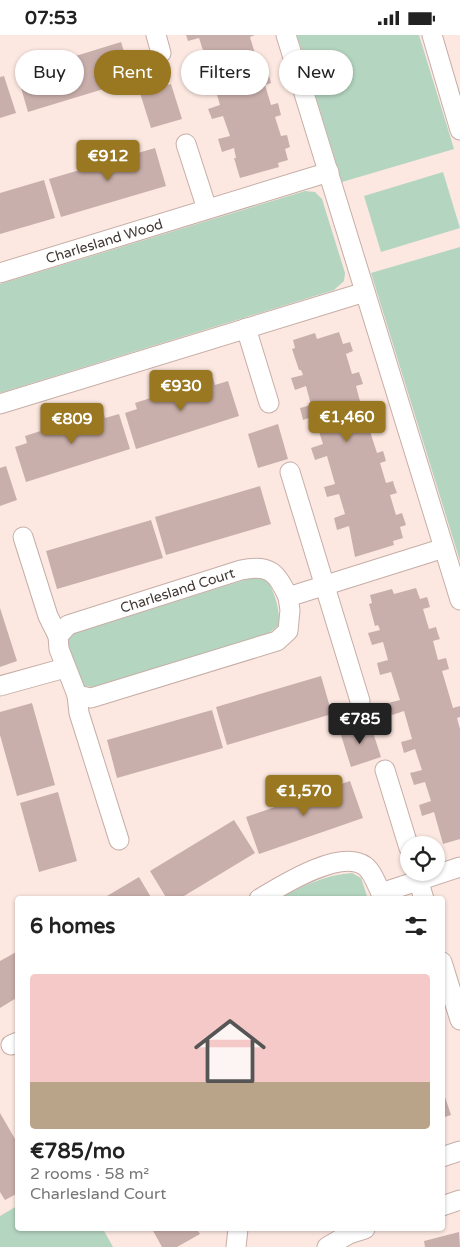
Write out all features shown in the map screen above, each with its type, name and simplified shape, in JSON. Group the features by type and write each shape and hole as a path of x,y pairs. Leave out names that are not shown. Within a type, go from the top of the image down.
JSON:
{"street":[{"path":"286,35 460,599"},
{"path":"432,35 460,129"},
{"path":"186,144 207,209"},
{"name":"Charlesland Wood","path":"0,273 329,172"},
{"path":"0,403 365,292"},
{"path":"246,328 269,403"},
{"path":"290,472 360,701"},
{"path":"23,537 48,616 58,636 58,649 77,695 79,713 119,840"},
{"path":"288,597 444,548"},
{"name":"Charlesland Court","path":"58,636 68,625 255,567 270,570 281,582 288,597 290,610 288,631 277,641 91,698 77,695"},
{"path":"0,686 65,668"},
{"path":"385,770 406,836"},
{"path":"264,896 293,879 336,863 352,861 366,866 381,896 408,881"},
{"path":"445,870 460,867"},
{"path":"419,881 423,896"},
{"path":"445,972 460,1021"},
{"path":"445,1156 460,1151"},
{"path":"445,1205 460,1200"},
{"path":"236,1247 238,1231"},
{"path":"327,1247 349,1234 359,1231"}],"green space":[{"path":"297,35 419,35 454,149 342,182 315,95 353,95 353,50 302,50"},
{"path":"443,172 460,228 381,252 364,196"},
{"path":"305,191 315,192 322,199 345,273 344,281 334,290 0,393 0,284"},
{"path":"460,247 460,561 371,273"},
{"path":"254,577 267,580 279,613 279,625 268,634 93,687 82,686 67,643 69,635"},
{"path":"352,873 361,878 367,896 285,896 323,879"},
{"path":"15,1207 15,1231 104,1231 113,1247 0,1247 0,1216"}],"building":[{"path":"186,35 255,35 250,37 254,50 203,50 199,38 188,41"},
{"path":"121,42 124,50 95,50"},
{"path":"94,50 94,92 84,95 84,53"},
{"path":"4,76 16,113 0,118 0,77"},
{"path":"171,84 182,119 151,128 141,95 171,95"},
{"path":"23,95 84,95 28,112"},
{"path":"217,95 268,95 271,105 278,103 281,115 275,117 281,136 287,135 290,147 285,149 288,160 278,163 279,167 240,178 234,158 236,158 234,148 222,152 218,139 230,136 223,116 212,119 208,109 220,105"},
{"path":"155,148 166,186 61,217 49,179"},
{"path":"44,180 55,218 0,234 0,193"},
{"path":"339,332 343,344 350,342 353,351 346,354 352,374 359,372 363,384 356,386 361,405 369,402 372,413 365,416 377,453 383,451 384,454 386,461 380,463 386,483 393,481 397,493 390,495 396,515 402,513 406,525 400,527 403,538 393,541 394,545 355,557 349,526 337,530 334,518 345,514 339,494 327,497 324,487 335,484 327,456 315,460 311,448 323,444 314,416 303,420 300,408 311,405 306,386 295,390 291,378 303,375 301,370 299,370 292,349 295,348 293,340 315,333 317,339"},
{"path":"213,378 215,385 228,381 239,416 136,449 125,413 137,409 135,403"},
{"path":"103,411 105,418 119,414 130,449 26,482 15,447 27,443 25,436"},
{"path":"278,424 288,459 258,468 248,434"},
{"path":"6,466 17,500 0,506 0,468"},
{"path":"260,486 271,524 166,555 155,517"},
{"path":"151,520 163,558 57,589 46,551"},
{"path":"416,588 420,599 427,597 430,607 423,609 429,629 436,627 440,639 433,641 438,660 446,658 449,669 442,671 453,708 460,706 460,717 457,718 460,729 460,839 445,843 445,836 441,836 434,812 422,816 419,805 431,801 425,782 414,785 410,773 422,770 415,749 404,753 401,742 412,739 404,711 392,715 388,703 400,700 391,672 380,675 377,663 388,660 383,642 372,645 368,633 380,630 378,625 375,626 369,604 372,603 370,595 392,589 394,594"},
{"path":"0,608 17,661 0,667"},
{"path":"321,676 332,714 227,745 216,707"},
{"path":"32,703 55,785 17,796 0,735 0,712"},
{"path":"212,710 223,748 117,778 107,740"},
{"path":"370,723 381,757 351,767 340,732"},
{"path":"350,781 363,818 259,854 246,817"},
{"path":"58,792 77,861 39,872 20,803"},
{"path":"234,820 255,853 184,896 165,896 150,871"},
{"path":"139,877 150,896 107,896"},
{"path":"15,953 15,999 0,1008 0,961"},
{"path":"445,1097 451,1115 445,1117"},
{"path":"0,1113 15,1139 15,1195 5,1200 0,1192"},
{"path":"153,1231 198,1231 200,1234 177,1247 162,1247"},
{"path":"459,1232 460,1247 425,1247 424,1241"}]}
